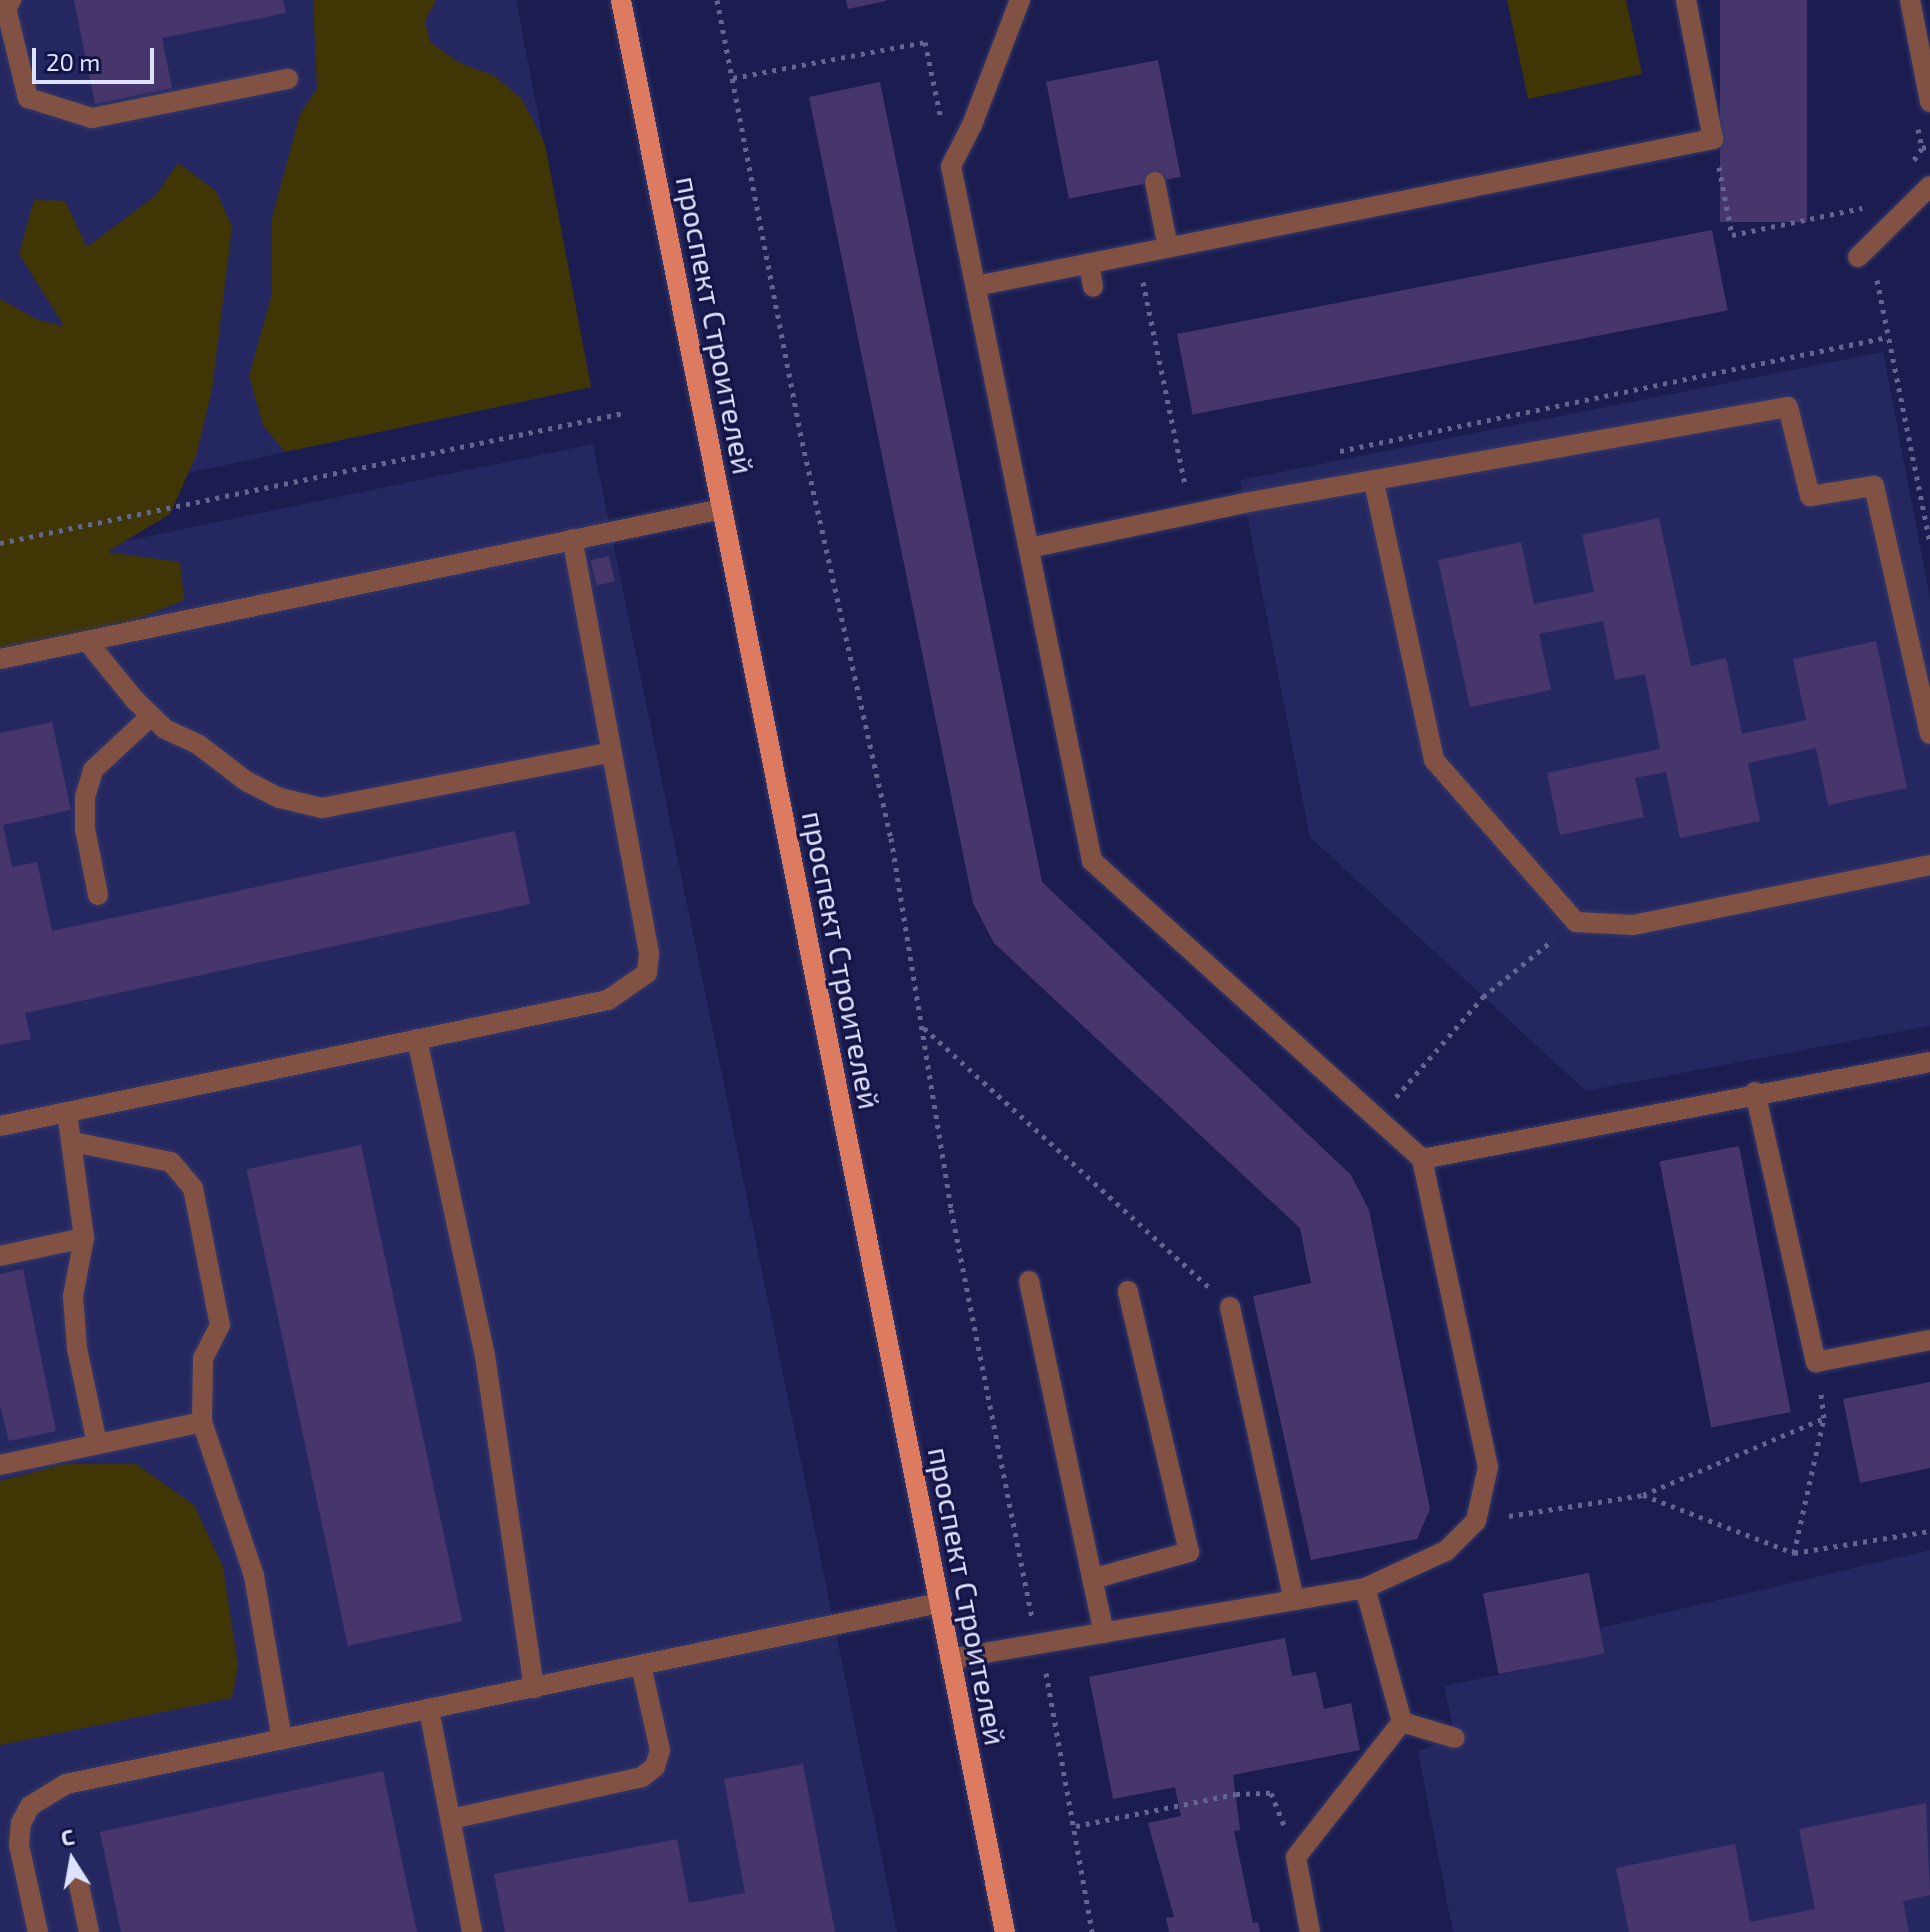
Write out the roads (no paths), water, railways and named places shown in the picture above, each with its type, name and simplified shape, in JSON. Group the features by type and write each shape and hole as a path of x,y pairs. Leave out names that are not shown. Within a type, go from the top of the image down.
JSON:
{"main road":[{"name":"проспект Строителей","path":"621,0 1005,1932"}],"lane":[{"path":"11,0 6,8 28,98 92,118 288,79"},
{"path":"950,1659 1365,1588 1446,1551 1476,1521 1488,1467 1422,1159 1092,861 951,166 972,125 1020,0"},
{"path":"976,286 1713,139 1686,0"},
{"path":"1910,0 1929,92"},
{"path":"1155,182 1168,247"},
{"path":"1858,257 1930,186"},
{"path":"1089,264 1093,287"},
{"path":"1029,548 1788,407 1810,496 1874,486 1930,734"},
{"path":"1374,482 1434,760 1576,922 1633,925 1930,865"},
{"path":"0,659 722,509"},
{"path":"0,1126 608,1000 647,973 649,953 572,539"},
{"path":"87,641 151,716 246,781 280,798 322,808 612,752"},
{"path":"98,895 85,829 85,797 93,770 151,716"},
{"path":"417,1039 485,1356 534,1688"},
{"path":"1422,1159 1755,1092 1930,1062"},
{"path":"1755,1092 1816,1362 1930,1340"},
{"path":"67,1112 84,1238 73,1296 77,1348 97,1444"},
{"path":"73,1142 171,1162 193,1188 220,1325 203,1358 202,1422 254,1576 282,1740"},
{"path":"0,1256 84,1238"},
{"path":"1029,1281 1104,1633"},
{"path":"1092,1579 1189,1552 1128,1291"},
{"path":"1230,1307 1294,1600"},
{"path":"0,1465 202,1422"},
{"path":"1365,1588 1402,1722"},
{"path":"38,1932 19,1845 30,1806 66,1784 939,1603"},
{"path":"451,1819 642,1777 655,1767 660,1750 641,1666"},
{"path":"429,1710 472,1932"},
{"path":"1402,1722 1455,1738"},
{"path":"1310,1932 1296,1857 1402,1722"},
{"path":"79,1885 89,1932"}]}
